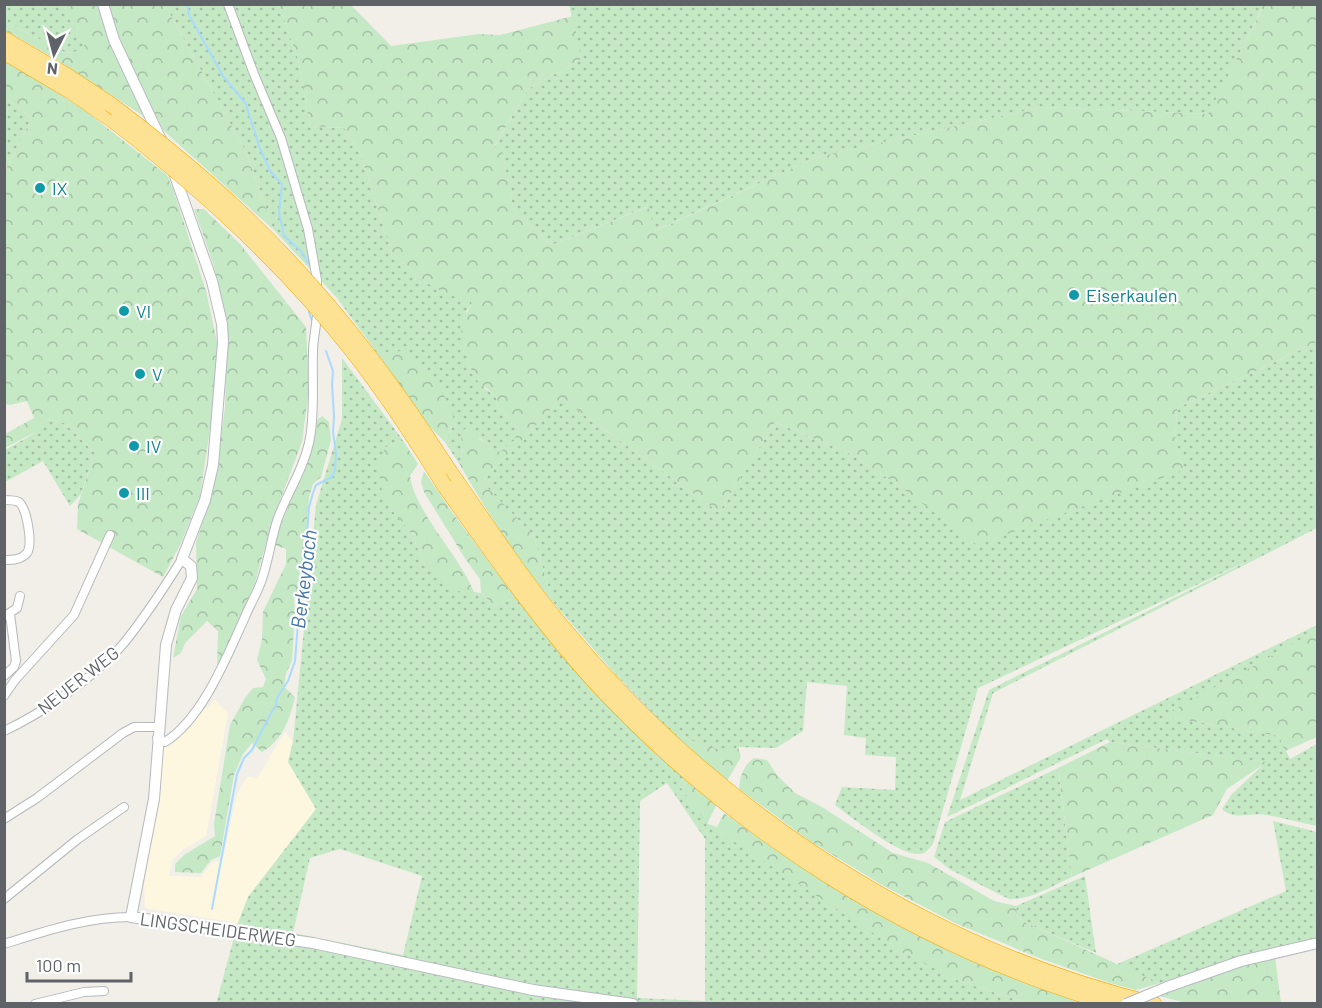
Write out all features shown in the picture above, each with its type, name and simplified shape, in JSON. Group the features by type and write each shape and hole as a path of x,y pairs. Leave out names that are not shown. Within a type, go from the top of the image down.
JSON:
{"highway":[{"path":"4,39 110,104 197,173 246,218 307,281 384,374 538,597 589,658 673,743 749,807 831,864 953,931 1054,973 1154,1004"},
{"path":"4,52 70,91 115,122 200,190 241,227 351,349 384,393 444,484 530,605 595,681 666,752 743,817 825,874 913,924 1004,966 1112,1004"}],"street":[{"path":"103,4 114,40 157,129 181,189 212,281 222,324 223,361 213,465 205,500 182,559"},
{"path":"4,819 37,798 134,727 158,733 165,742 183,727 224,665 261,581 274,530 304,460 310,437 313,348 317,312 317,280 310,237 281,138 228,4"},
{"path":"4,500 16,501 22,506 29,542 26,553 21,558 4,560"},
{"path":"4,696 15,680 74,615 110,535"},
{"name":"NEUER WEG","path":"4,731 24,722 70,690 122,645 153,605 182,559"},
{"name":"LINGSCHEIDERWEG","path":"182,559 191,566 192,578 168,631 163,662 154,799 131,917 313,943 533,990 633,1004"},
{"path":"4,676 14,667 16,661 7,615 17,608 20,596"},
{"path":"4,899 78,839 124,807"},
{"path":"4,944 57,928 106,917 131,917"},
{"path":"1126,1004 1241,961 1317,943"},
{"path":"34,1004 84,992 104,992"}],"shaded area":[{"path":"215,700 228,713 206,836 184,849 172,860 169,876 201,877 212,863 223,859 236,797 247,777 257,778 285,732 293,742 288,762 316,809 248,897 238,923 145,908 144,885 157,806 163,748"}],"green space":[{"path":"1259,4 1262,9 1209,114 1042,107 817,157 654,231 647,207 552,245 514,212 501,146 494,148 528,89 581,59 569,5"},
{"path":"5,5 65,5 67,15 88,50 66,53 5,21"},
{"path":"65,5 99,5 145,117 56,59 5,30 5,21 66,53 87,50 67,15"},
{"path":"107,5 165,5 246,152 273,229 163,130 118,40"},
{"path":"165,5 279,5 298,59 310,126 344,128 361,155 392,253 425,282 469,298 472,303 466,312 484,388 496,396 498,408 511,419 519,430 515,440 500,452 489,448 480,438 463,448 460,465 445,442 452,427 386,352 380,357 337,298 273,229 246,152"},
{"path":"279,5 351,5 391,46 479,34 500,35 573,16 581,59 528,89 494,147 501,145 514,212 552,245 648,207 655,231 817,157 1042,107 1208,114 1262,10 1259,5 1317,5 1317,342 1177,408 1175,443 1184,470 977,545 902,488 853,455 775,422 719,512 561,398 486,476 484,484 534,536 552,601 503,535 460,465 463,448 461,435 466,428 500,452 514,440 519,430 511,419 498,408 496,396 474,378 462,341 461,324 472,303 469,298 464,300 425,282 392,253 361,155 344,128 310,126 298,59"},
{"path":"5,60 83,109 167,175 206,291 218,347 211,422 200,496 180,545 163,577 77,529 78,504 95,453 65,423 46,419 39,430 5,448 5,434 34,418 27,401 5,404 5,171 32,118 5,98"},
{"path":"5,98 32,118 5,171"},
{"path":"194,209 204,209 240,244 306,327 309,389 302,442 272,522 254,586 217,669 218,631 207,621 185,643 181,653 173,658 181,616 197,589 196,543 213,491 225,408 227,321 213,263"},
{"path":"1317,342 1317,528 993,693 960,800 1317,625 1317,631 1163,716 1279,736 1290,759 1317,744 1317,826 1261,814 1232,815 1222,809 1232,794 1266,762 1110,742 1107,739 947,817 989,690 1258,556 978,688 933,844 925,852 918,854 910,853 888,842 835,805 842,787 895,790 896,757 865,755 866,738 844,735 847,686 807,682 803,731 776,748 738,747 726,753 673,734 615,674 552,601 534,536 484,485 486,476 561,398 719,512 775,422 853,455 902,488 1184,470 1175,443 1177,408"},
{"path":"401,351 432,380 446,398 453,415 453,422 445,442 429,426 380,357 386,352"},
{"path":"342,358 402,439 385,448 387,504 412,534 425,566 474,592 481,593 495,606 515,597 595,692 684,777 679,785 708,824 717,827 721,833 959,981 1027,1003 216,1004 238,923 248,897 316,809 288,762 293,742 316,505 342,419","holes":["667,783 705,839 705,1001 637,998 640,801","340,849 422,876 403,955 293,933 310,858"]},
{"path":"322,416 329,422 331,440 321,477 313,484 309,497 304,568 301,583 294,597 292,661 286,673 284,687 295,697 291,713 275,742 262,752 252,743 243,754 234,775 220,856 211,860 201,873 175,872 175,864 184,855 215,836 214,824 230,725 245,698 253,688 263,687 266,679 257,660 262,639 263,612 286,564 286,549 275,545 281,524 305,468 316,421"},
{"path":"46,419 65,423 95,453 81,494 70,506 43,461 5,482 5,450 33,434"},
{"path":"402,439 418,464 410,476 420,504 474,592 456,591 439,580 425,566 412,534 387,504 381,487 378,464 385,448"},
{"path":"424,471 515,597 495,606 481,593 480,579 424,492 421,482"},
{"path":"1317,631 1317,737 1285,751 1279,736 1162,716"},
{"path":"673,734 726,752 738,747 741,757 727,781"},
{"path":"1110,742 1267,762 1227,789 1213,815 1072,877 1058,768"},
{"path":"754,758 767,760 777,775 795,793 822,807 893,853 928,863 994,901 1016,906 1017,917 1026,923 1160,983 1136,990 1039,958 955,923 882,885 810,841 739,789 743,772"},
{"path":"1058,768 1072,877 1033,895 1009,899 951,870 934,857 945,822"},
{"path":"684,777 717,804 707,824 679,785"},
{"path":"724,813 777,851 866,904 960,954 1025,983 1090,1003 1027,1003 959,981 902,952 721,833 717,827"},
{"path":"1273,821 1317,832 1317,939 1235,957 1160,983 1115,965 1286,891"},
{"path":"1085,876 1096,953 1017,917 1016,906"},
{"path":"1275,957 1281,1003 1187,1003 1159,996 1240,967"}],"waterway":[{"name":"Berkeybach","path":"187,4 189,15 223,76 246,104 259,146 270,171 282,184 279,213 284,236 300,250 310,265"},
{"name":"Berkeybach","path":"309,309 313,323"},
{"name":"Berkeybach","path":"212,909 237,774 244,758 252,750 276,706 277,698 288,681 295,661 299,609 297,600 304,588 308,571 306,549 309,507 316,485 332,477 335,470 333,371 326,351"}],"place":[{"name":"IX","path":"40,188"},
{"name":"Eiserkaulen","path":"1074,295"},
{"name":"VI","path":"124,311"},
{"name":"V","path":"140,374"},
{"name":"IV","path":"134,446"},
{"name":"III","path":"124,493"}]}
